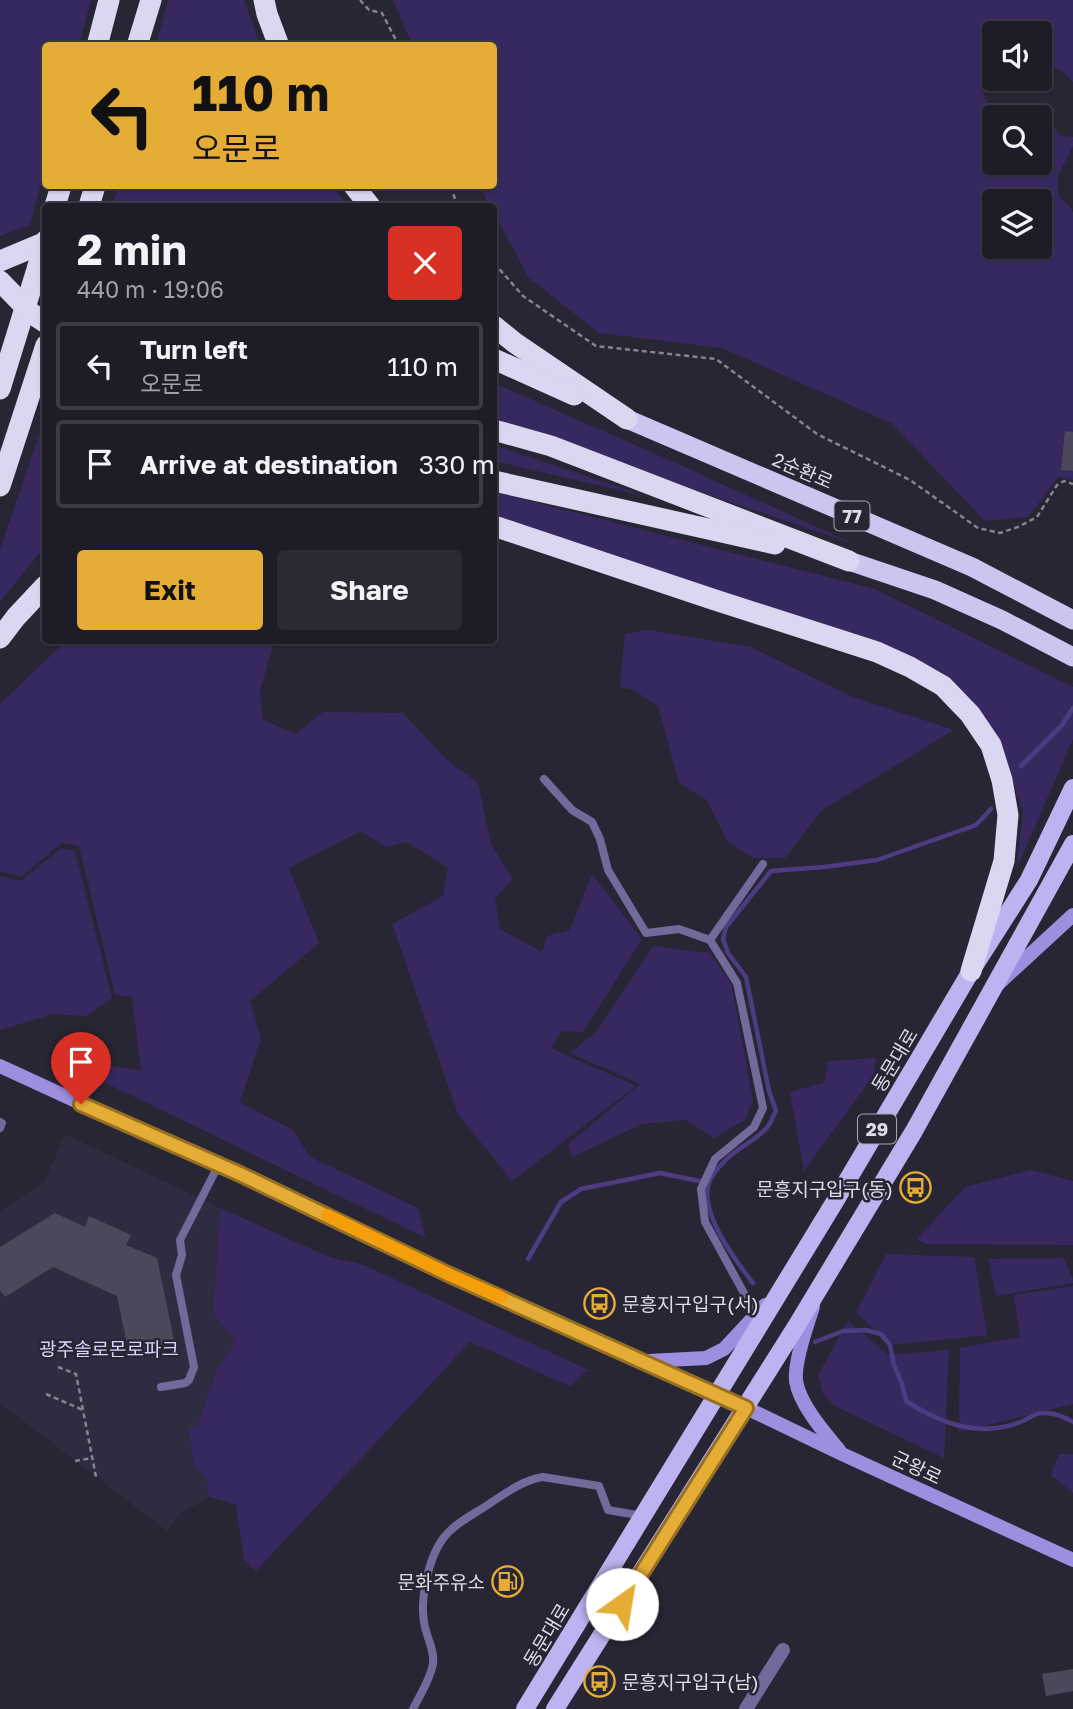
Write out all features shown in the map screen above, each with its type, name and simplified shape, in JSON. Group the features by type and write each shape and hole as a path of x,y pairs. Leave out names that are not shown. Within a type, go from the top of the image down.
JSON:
{"highway":[{"path":"98,42 109,0"},
{"path":"138,42 151,0"},
{"path":"264,0 278,42"},
{"path":"356,189 368,203"},
{"path":"0,261 42,243"},
{"path":"0,389 42,254"},
{"path":"0,281 42,321"},
{"path":"497,328 627,419"},
{"path":"0,486 42,357"},
{"path":"497,360 627,419"},
{"name":"2순환로","path":"627,419 972,567 1073,620"},
{"path":"497,431 551,446 849,561 935,590 1068,654"},
{"path":"497,482 849,561"},
{"path":"497,527 877,652 910,667 943,687 970,714 991,745 1002,780 1008,815 1004,862 971,971"},
{"path":"0,638 42,589"}],"main road":[{"name":"동문대로","path":"525,1709 971,971 1029,880 1073,788"},
{"name":"29","path":"555,1709 746,1408 914,1131 1073,844"},
{"path":"990,992 1073,915"},
{"name":"군왕로","path":"1,1068 219,1164 450,1275 717,1394 1073,1560"},
{"path":"644,1361 706,1358 724,1349 783,1286"},
{"path":"818,1290 800,1349 796,1381 806,1407 842,1454"}],"street":[{"path":"747,1709 783,1650"}],"lane":[{"path":"544,779 572,810 592,822 600,839 608,870 646,933 679,929 710,940 737,982 763,1108 754,1127 715,1159 701,1189 705,1222 756,1315"},
{"path":"710,940 763,864"},
{"path":"0,1122 0,1128"},
{"path":"161,1387 185,1383 194,1367 176,1275 182,1255 180,1240 219,1164"},
{"path":"413,1709 433,1666 433,1653 423,1620 424,1591 439,1544 452,1529 517,1486 543,1477 599,1486 608,1510 643,1516"}],"path":[{"path":"360,0 369,10 382,13 397,42"},
{"path":"497,266 523,296 596,346 716,359 817,434 910,480 978,528 1000,533 1018,527 1037,517 1057,485 1064,481 1073,484"},
{"path":"58,1367 76,1374 96,1477"},
{"path":"46,1394 83,1410"},
{"path":"75,1461 93,1458"}],"shaded area":[{"path":"0,0 91,0 80,42 42,42 42,179 30,225 0,236"},
{"path":"168,0 244,0 259,42 157,42"},
{"path":"393,0 1073,0 1073,82 1052,65 1052,21 982,21 982,91 989,105 982,105 982,175 1052,175 1052,126 1060,136 1073,137 1073,146 1058,176 1058,195 1073,213 1073,480 1059,476 1028,517 985,521 891,423 722,348 599,333 528,277 497,218 497,203 488,203 481,189 497,189 497,42 411,42"},
{"path":"117,189 334,189 346,203 113,203"},
{"path":"497,384 854,544 497,425"},
{"path":"42,427 42,552 0,602 0,549"},
{"path":"497,446 649,497 497,462"},
{"path":"497,493 875,589 1073,687 1073,739 1016,870 1023,813 1000,743 947,686 497,521"},
{"path":"648,630 751,647 853,697 954,730 821,811 785,858 753,858 728,842 707,800 679,783 658,706 634,690 620,687 625,634"},
{"path":"63,644 274,644 260,691 263,720 296,734 323,712 403,713 445,758 478,783 491,844 513,879 495,898 500,929 542,952 547,936 570,930 592,874 642,939 583,1032 562,1031 551,1048 636,1086 512,1181 458,1114 392,924 443,896 448,868 407,842 386,847 361,831 289,868 319,943 250,1001 261,1038 240,1102 293,1130 310,1157 418,1208 426,1238 56,1059 141,1070 132,997 115,995 79,846 62,843 21,877 0,871 0,704"},
{"path":"61,848 75,851 112,998 87,1016 53,1014 0,1030 0,876 21,881"},
{"path":"653,946 710,953 731,983 753,1100 745,1120 714,1138 686,1120 642,1124 572,1157 568,1144 640,1084 570,1053 595,1033"},
{"path":"876,1058 873,1076 804,1171 790,1092 825,1082 828,1061"},
{"name":"광주솔로몬로파크","path":"65,1134 220,1208 213,1314 236,1341 218,1367 198,1424 209,1497 181,1513 167,1531 0,1403 0,1211 44,1183"},
{"path":"1031,1170 1073,1181 1073,1245 925,1244 917,1239 965,1187"},
{"path":"220,1208 329,1257 364,1265 588,1370 570,1386 470,1342 256,1571 244,1560 236,1504 209,1497 206,1477 194,1467 189,1429 198,1424 218,1367 236,1341 213,1314"},
{"path":"886,1254 974,1257 987,1335 892,1345 856,1313"},
{"path":"1064,1258 1073,1283 996,1296 988,1259"},
{"path":"1073,1286 1073,1404 959,1432 960,1348 1020,1337 1014,1295"},
{"path":"848,1321 888,1355 949,1350 944,1458 835,1406 823,1394 818,1375"},
{"path":"1059,1454 1073,1454 1073,1493 1051,1475"}],"building":[{"path":"1065,431 1073,432 1073,471 1061,470"},
{"path":"55,1213 85,1227 89,1216 131,1235 126,1245 157,1258 175,1345 129,1354 117,1296 53,1267 5,1297 0,1290 0,1247"},
{"path":"1073,1669 1073,1691 1046,1696 1042,1674"}],"waterway":[{"path":"1021,766 1062,725 1073,708"},
{"path":"753,1283 722,1237 707,1198 709,1182 717,1170 730,1156 765,1129 776,1111 769,1091 746,977 728,953 723,939 726,927 771,871 877,860 976,825 991,809"},
{"path":"528,1259 561,1202 581,1189 660,1173 704,1182"},
{"path":"815,1342 843,1331 866,1330 881,1334 890,1345 906,1401 949,1423 972,1428 997,1428 1046,1413 1073,1422"}],"slow traffic":[{"path":"327,1215 501,1297"}],"place":[{"name":"문흥지구입구(동)","path":"916,1188"},
{"name":"문흥지구입구(서)","path":"599,1303"},
{"name":"문화주유소","path":"508,1581"},
{"name":"문흥지구입구(남)","path":"599,1681"}],"route":[{"path":"81,1104 240,1174 450,1275 746,1408 622,1604"}]}
